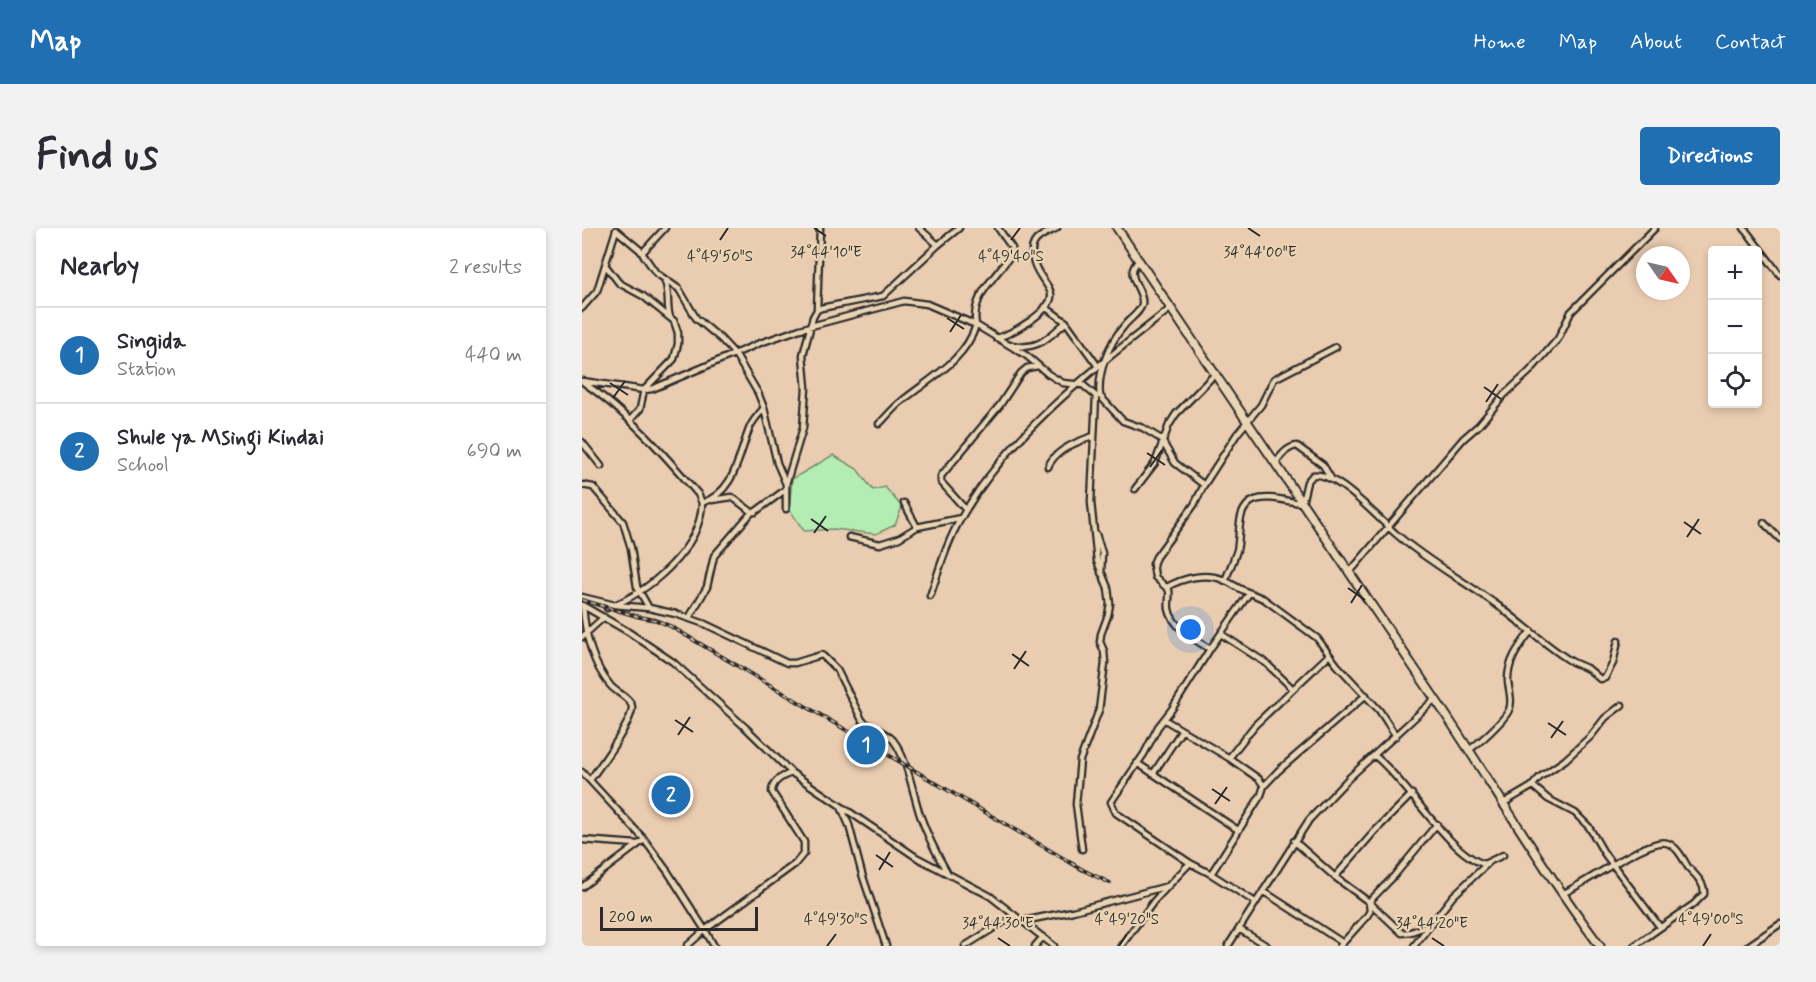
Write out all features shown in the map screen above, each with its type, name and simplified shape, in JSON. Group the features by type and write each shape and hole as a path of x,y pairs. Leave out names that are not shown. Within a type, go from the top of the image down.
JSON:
{"main road":[{"path":"1117,228 1435,699 1562,894 1600,946"}],"street":[{"path":"642,254 665,228"},
{"path":"689,618 707,587 712,560 752,512 758,511 785,487 803,428 807,388 803,355 810,326 817,310 820,228"},
{"path":"919,228 938,245"},
{"path":"817,310 883,296 959,228"},
{"path":"879,424 901,402 966,348 976,325 975,312 985,288 1012,253 1012,248 998,228"},
{"path":"996,338 1015,331 1051,300 1051,293 1036,269 1032,251 1037,240 1057,228"},
{"path":"1349,573 1462,439 1479,426 1501,399 1558,339 1571,312 1655,228"},
{"path":"1744,228 1780,275"},
{"path":"582,309 597,291 616,229 642,254 652,268 679,289 696,318 735,354 758,393 764,408 785,487 786,509"},
{"path":"1139,261 1133,273 1136,288 1143,302 1142,307 1118,335 1107,358 1099,382 1100,396 1123,421 1150,432 1164,442 1175,463 1204,485"},
{"path":"606,266 619,283 639,293 670,318 675,323 678,333 677,352 671,363 644,390 640,409 631,419"},
{"path":"664,279 668,288 670,318"},
{"path":"582,381 644,390 810,326 904,301 927,304 976,325 1027,356 1063,383 1078,383 1088,387 1096,396 1091,502 1097,561 1108,588 1110,604 1100,642 1104,651 1105,663 1099,710 1080,760 1076,804 1082,849"},
{"path":"1045,307 1066,322 1097,365"},
{"path":"930,596 948,544 961,518 1004,458 1097,365 1171,308"},
{"path":"1005,344 1027,348 1034,346 1048,338 1066,322"},
{"path":"1210,649 1195,640 1173,619 1168,608 1170,593 1167,587 1155,577 1153,564 1190,510 1232,441 1261,405 1277,376 1336,347"},
{"path":"966,510 944,487 941,476 1000,405 1021,373 1027,368 1038,366"},
{"path":"1135,489 1155,463 1169,425 1176,414 1216,373"},
{"path":"582,381 631,419 698,494 702,503 702,515 685,550 657,578 639,591 607,608"},
{"path":"710,501 732,478 750,426 764,408"},
{"path":"1048,467 1052,459 1075,444 1094,436"},
{"path":"582,442 601,466"},
{"path":"1276,464 1284,452 1297,446 1323,465 1332,480"},
{"path":"1225,580 1238,544 1240,519 1251,503 1264,498 1302,503 1307,482 1313,475 1319,474 1332,480 1376,514 1413,548 1463,584 1495,603 1569,660 1589,670 1602,680 1613,663 1618,641"},
{"path":"582,484 592,487 623,522 631,548 639,591 648,608"},
{"path":"702,503 732,497 752,512"},
{"path":"904,503 917,527"},
{"path":"849,537 880,544 898,538 917,527 961,518"},
{"path":"1764,523 1780,539"},
{"path":"1167,587 1176,581 1194,577 1213,578 1225,580 1236,588 1264,599 1317,638 1329,655 1389,723 1396,736"},
{"path":"1251,593 1239,606 1111,800 1116,813 1190,863 1255,902"},
{"path":"582,597 615,605 665,610 689,618 787,663 795,663 821,655 837,670 862,720 885,733 898,748 920,813 937,855 948,874"},
{"path":"582,605 604,616 673,662 792,773 916,857 990,897 1054,946"},
{"path":"582,605 584,636 600,670 611,686 630,702 632,707 626,724 590,780"},
{"path":"584,636 604,616"},
{"path":"1469,750 1509,710 1511,701 1508,679 1510,664 1531,631"},
{"path":"1221,634 1266,663 1293,689"},
{"path":"1229,758 1248,732 1329,655"},
{"path":"1211,874 1262,795 1264,786 1278,771 1366,695"},
{"path":"1228,946 1294,841 1322,805 1435,699"},
{"path":"1502,804 1533,786 1542,775 1565,760 1597,729 1601,722 1622,705"},
{"path":"1165,720 1229,758 1264,786"},
{"path":"1153,774 1182,730"},
{"path":"1375,756 1394,773 1437,824 1470,857 1486,864"},
{"path":"1137,763 1238,830"},
{"path":"582,772 644,840 668,872 714,946"},
{"path":"687,946 801,858 805,848 804,842 772,790 778,780 792,773"},
{"path":"1533,786 1548,799 1584,821 1613,866 1660,927"},
{"path":"1335,877 1374,832 1412,794"},
{"path":"842,809 886,946"},
{"path":"1369,902 1437,824"},
{"path":"582,840 637,844"},
{"path":"582,887 644,840"},
{"path":"1294,841 1335,877 1369,902 1401,933 1430,925"},
{"path":"1562,894 1644,847 1659,842 1669,844 1678,852 1703,886 1704,894 1694,904 1634,946"},
{"path":"1414,946 1464,883 1486,864 1503,855"},
{"path":"1121,946 1147,910 1190,863"},
{"path":"1023,921 1073,911 1168,886"},
{"path":"1263,891 1342,945 1367,916 1370,911 1369,902"},
{"path":"965,946 1013,916"},
{"path":"1748,946 1780,924"},
{"path":"1239,928 1267,946"},
{"path":"1035,946 1043,937"}],"green space":[{"path":"833,455 857,469 873,490 885,487 902,507 895,525 876,534 834,529 804,531 789,509 792,479"}],"railway":[{"path":"582,600 670,626 1083,870 1110,883"}],"place":[{"name":"Singida","path":"866,745"},
{"name":"Shule ya Msingi Kindai","path":"671,795"}]}
